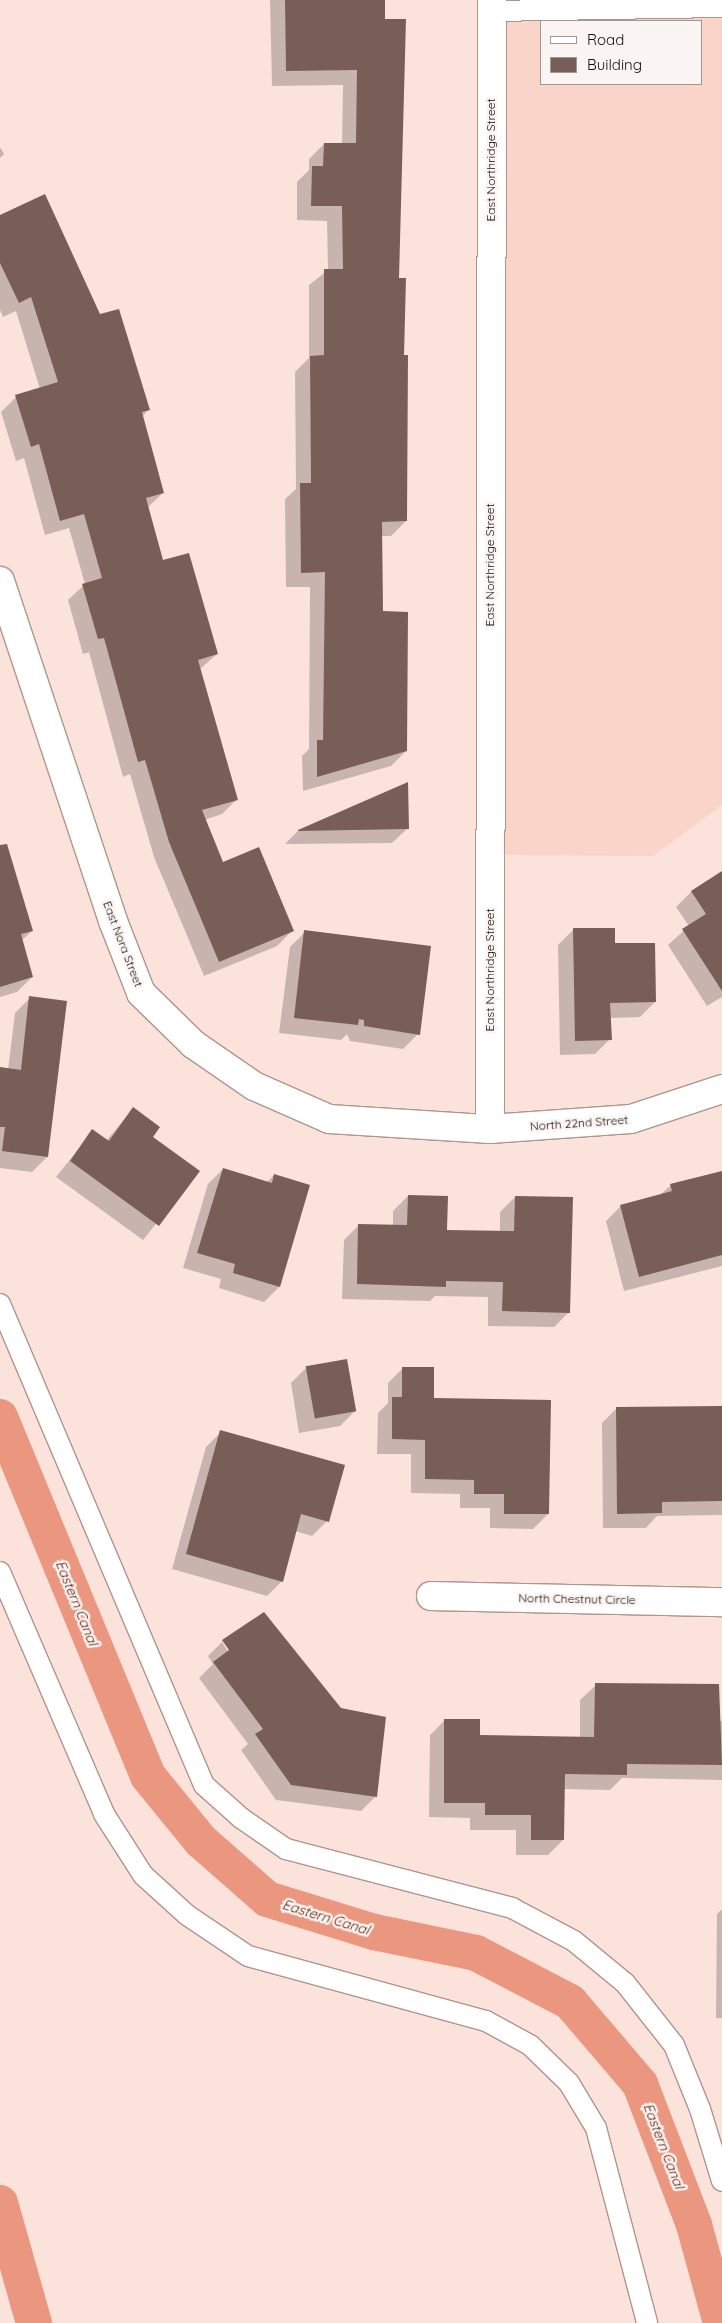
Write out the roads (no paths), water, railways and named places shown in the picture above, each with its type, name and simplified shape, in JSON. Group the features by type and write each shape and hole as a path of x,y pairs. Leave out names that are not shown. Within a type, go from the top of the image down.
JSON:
{"street":[{"name":"East Northridge Street","path":"490,1129 492,6"},
{"name":"East Nora Street","path":"0,581 113,921 141,993 193,1044 239,1075 329,1119 490,1129"},
{"name":"North 22nd Street","path":"490,1129 631,1119 722,1089"},
{"name":"North Chestnut Circle","path":"431,1596 722,1602"}],"lane":[{"path":"492,6 674,3 722,7"},
{"path":"0,1304 204,1785 241,1818 286,1849 512,1908 574,1941 625,1983 674,2045 700,2109 722,2180"},
{"path":"0,1572 104,1814 144,1874 187,1915 248,1956 486,2020 530,2045 569,2084 596,2128 647,2323"}],"waterway":[{"name":"Eastern Canal","path":"0,1417 148,1776 201,1841 267,1899 374,1932 476,1953 570,2002 640,2084 694,2225 721,2323"},
{"path":"0,2203 34,2323"}]}
